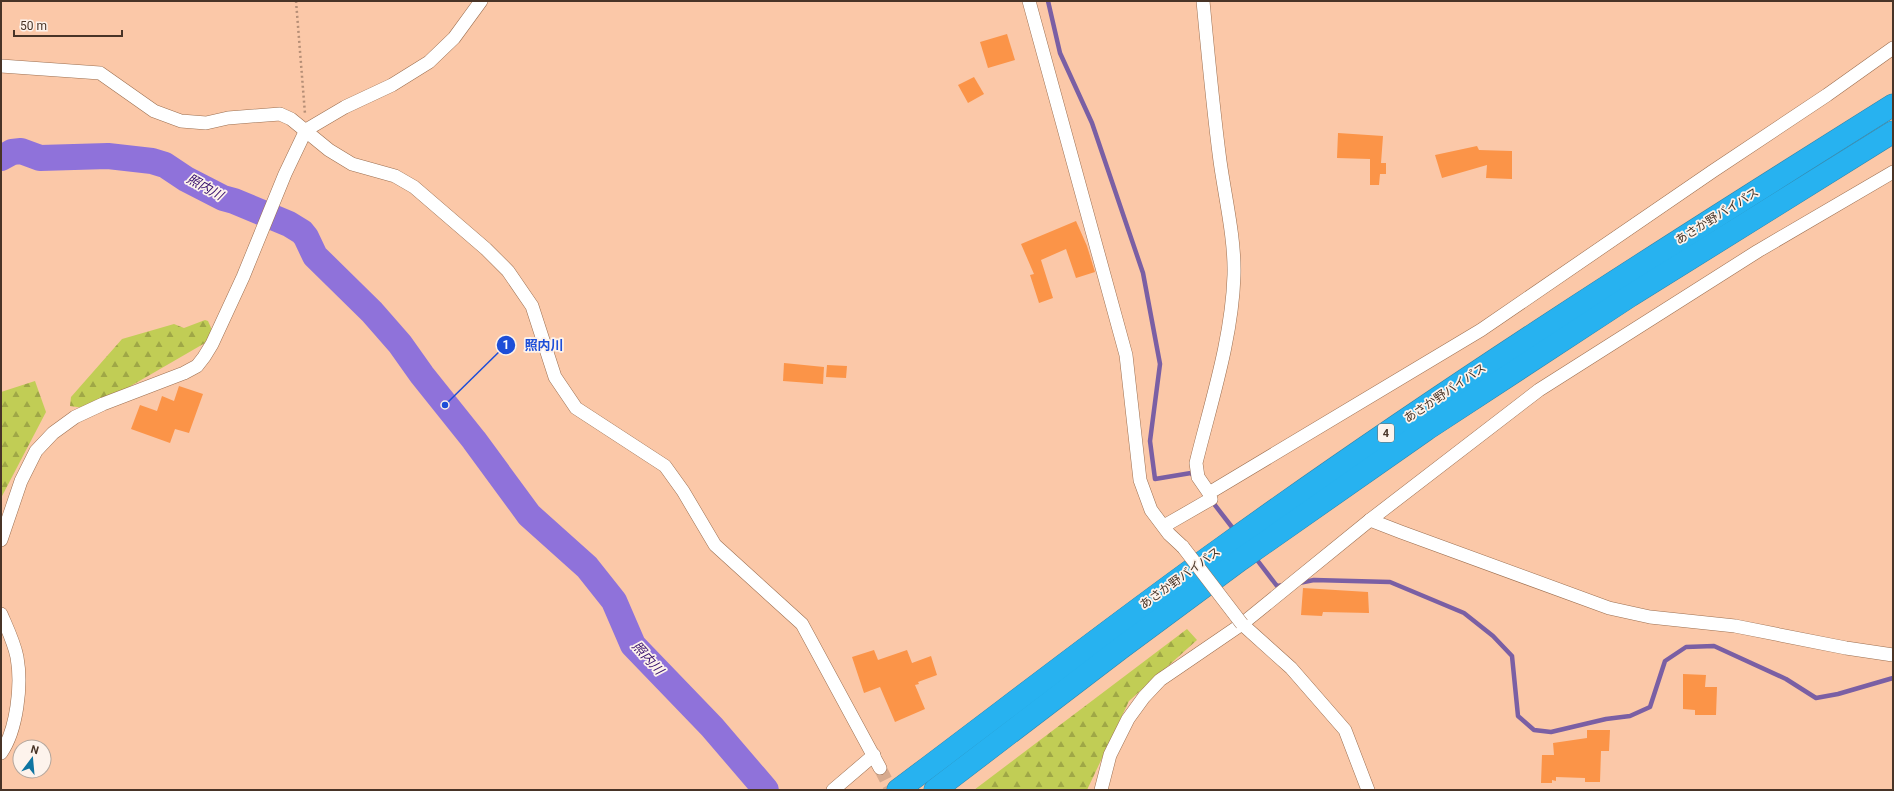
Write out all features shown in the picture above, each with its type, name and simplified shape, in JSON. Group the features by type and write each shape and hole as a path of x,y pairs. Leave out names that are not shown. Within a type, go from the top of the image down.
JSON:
{"highway":[{"name":"あさか野バイパス","path":"898,790 1158,594 1354,455 1622,275 1893,105"},
{"name":"あさか野バイパス","path":"935,790 1121,648 1240,560 1427,429 1630,296 1893,132"},
{"path":"1860,152 1893,137"}],"street":[{"path":"1,540 21,481 36,451 53,433 75,417 103,404 184,373 197,366 204,357 212,344 285,174 306,130 345,107 392,85 429,62 454,38 482,1"},
{"path":"1029,1 1126,355 1140,480 1151,510 1169,534 1183,547 1242,624 1291,668 1345,730 1368,790"},
{"path":"1164,526 1211,499 1209,492 1198,477 1196,463 1222,361 1231,309 1234,274 1233,250 1217,135 1203,1"},
{"path":"1209,492 1482,330 1827,95 1893,48"},
{"path":"1,66 100,73 154,112 181,121 206,123 228,118 280,114 292,119 329,150 352,164 395,176 414,187 486,249 508,271 532,306 555,377 576,408 664,466 683,491 715,545 802,624 880,768"},
{"path":"1100,790 1110,755 1128,719 1144,697 1170,673 1242,624 1370,520 1539,390 1758,250 1893,172"},
{"path":"1370,520 1609,608 1650,617 1735,626 1838,647 1893,656"},
{"path":"1,614 12,639 17,658 18,675 16,716 12,735 1,752"},
{"path":"833,790 874,755"}],"path":[{"path":"296,1 306,130"}],"green space":[{"path":"205,320 208,321 212,330 205,343 91,409 70,406 71,397 122,339 174,324 184,328"},
{"path":"35,381 46,412 1,498 1,392"},
{"path":"1187,629 1197,640 1129,701 1087,790 974,790"}],"building":[{"path":"1007,34 1015,60 988,68 980,42"},
{"path":"974,77 984,94 968,103 958,85"},
{"path":"1338,133 1383,136 1381,163 1386,163 1386,174 1380,174 1379,185 1370,185 1370,159 1337,158"},
{"path":"1477,146 1479,150 1512,151 1512,179 1486,178 1487,165 1442,178 1435,155"},
{"path":"1076,221 1087,246 1095,272 1076,278 1066,249 1041,260 1053,298 1039,303 1030,275 1034,274 1021,244"},
{"path":"784,363 824,367 823,384 783,381"},
{"path":"827,365 847,366 846,378 826,377"},
{"path":"179,386 203,394 189,433 175,429 170,443 131,429 140,405 157,411 162,396 174,401"},
{"path":"1303,588 1368,592 1369,613 1323,612 1322,616 1301,615"},
{"path":"874,650 878,660 907,650 912,663 931,656 937,675 918,682 919,684 915,685 925,709 895,722 880,687 864,693 852,657"},
{"path":"1683,674 1706,675 1705,687 1717,687 1716,715 1695,715 1695,710 1683,709"},
{"path":"1587,730 1610,730 1609,751 1601,751 1600,782 1585,782 1585,778 1556,777 1556,781 1552,780 1552,783 1541,783 1542,755 1554,755 1553,743 1587,738"}],"waterway":[{"path":"1048,1 1060,53 1092,123 1143,273 1160,364 1150,441 1155,479 1191,473 1194,477"},
{"name":"照内川","path":"1,158 12,152 21,151 40,158 108,156 152,161 165,165 186,179 223,198 234,201 289,224 302,232 315,256 372,312 400,344 422,375 474,440 529,515 587,567 614,601 633,645 712,727 766,790"},
{"path":"1211,500 1235,531"},
{"path":"1254,556 1277,586 1284,585"},
{"path":"1299,583 1314,580 1390,582 1464,613 1493,636 1512,656 1518,716 1534,730 1551,732 1606,719 1630,716 1650,707 1665,661 1686,647 1714,646 1786,679 1816,698 1838,694 1893,678"}],"tunnel":[{"path":"880,768 891,790"}],"place":[{"name":"照内川","path":"445,405"}]}
